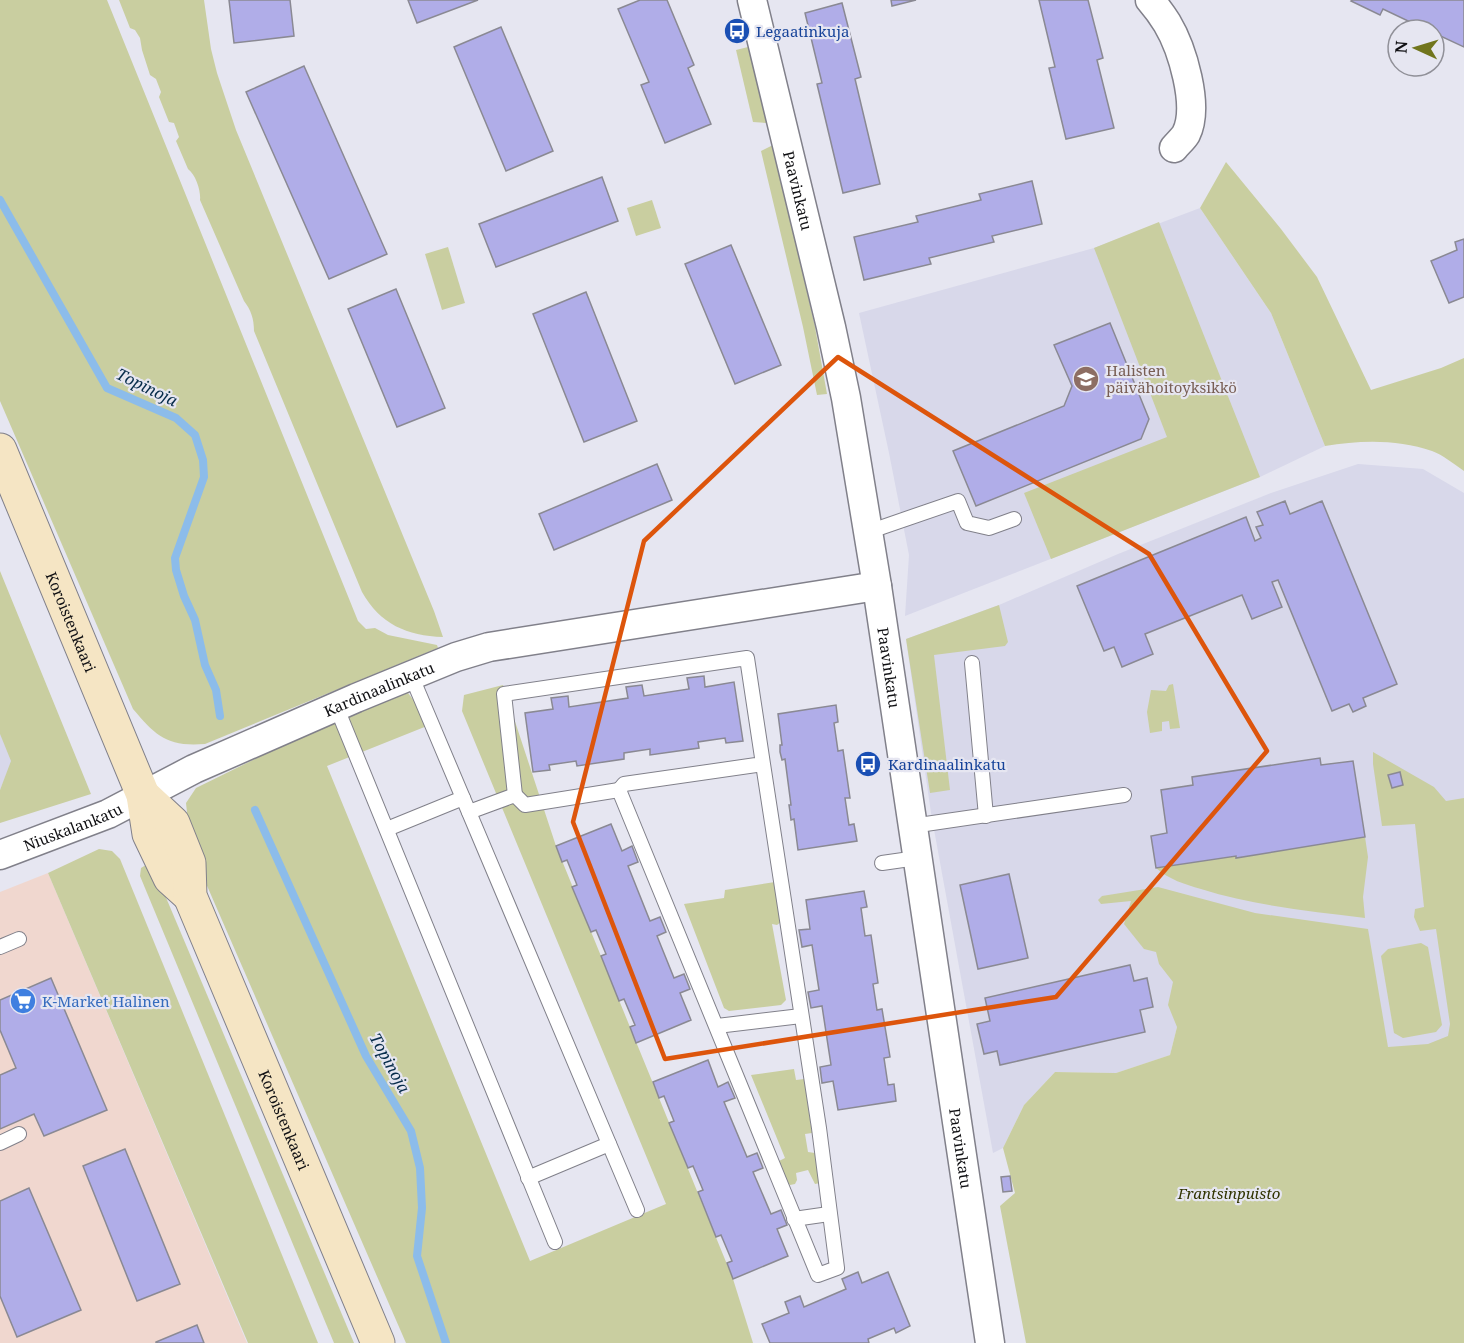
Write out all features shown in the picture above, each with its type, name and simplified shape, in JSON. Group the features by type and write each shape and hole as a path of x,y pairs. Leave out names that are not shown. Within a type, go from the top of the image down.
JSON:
{"street":[{"name":"Paavinkatu","path":"752,0 846,398 877,586 990,1343"},
{"path":"1150,0 1168,24 1187,76 1191,116 1186,133 1174,148"},
{"name":"Koroistenkaari","path":"0,450 143,795 172,823 189,863 190,896 378,1343"},
{"name":"Kardinaalinkatu","path":"143,795 194,769 336,706 456,657 489,647 877,586"},
{"name":"Niuskalankatu","path":"0,855 108,814 143,795"}],"lane":[{"path":"868,532 958,501 967,523 989,528 1014,519"},
{"path":"619,790 818,1275 837,1268 801,1016 763,764 747,658 504,694 515,795 525,805 619,790 624,784 763,764"},
{"path":"972,663 986,816"},
{"path":"411,675 637,1210"},
{"path":"336,706 555,1242"},
{"path":"469,812 515,795"},
{"path":"912,826 1124,795"},
{"path":"387,829 463,798"},
{"path":"882,863 917,858"},
{"path":"0,947 19,939"},
{"path":"717,1026 801,1016"},
{"path":"0,1143 20,1134"},
{"path":"528,1178 609,1144"},
{"path":"794,1219 830,1214"}],"highlighted area":[{"path":"838,357 1149,554 1267,751 1056,997 665,1059 573,822 644,541"}],"shaded area":[{"name":"Halisten päivähoitoyksikkö","path":"1200,208 1271,313 1325,446 1260,477 905,616 909,555 859,313 1094,248"},
{"path":"1358,464 1423,469 1464,493 1464,1074 1177,1027 1170,1055 1116,1073 1055,1072 1024,1105 1003,1148 993,1153 931,813 906,639 999,605 1118,554 1271,493"},
{"path":"0,733 12,761 0,790"},
{"path":"48,873 247,1343 0,1343 0,892"}],"green space":[{"path":"0,0 107,0 358,621 366,629 375,628 388,635 437,645 438,648 205,744 181,744 163,738 133,709 0,401"},
{"path":"119,0 204,0 211,49 236,130 443,637 418,634 396,626 377,612 362,592 254,331 250,311 200,200 196,179 188,169 176,141 179,137 174,123 169,122 159,97 161,92 156,79 150,75 140,38 135,30 130,28"},
{"path":"748,47 767,123 753,122 736,50"},
{"path":"773,145 815,327 827,394 817,395 761,151"},
{"path":"1226,162 1317,277 1371,390 1441,368 1464,358 1464,471 1436,453 1406,444 1365,442 1325,446 1271,313 1200,208"},
{"path":"652,200 661,228 636,236 627,208"},
{"path":"1159,222 1260,477 1051,559 1024,493 1167,437 1094,248"},
{"path":"448,247 465,303 442,310 425,254"},
{"path":"0,571 91,794 0,823 0,790 11,761 0,734"},
{"path":"999,605 1008,642 1005,646 934,655 950,790 930,793 906,639"},
{"path":"1173,684 1180,728 1170,729 1169,721 1162,722 1162,731 1150,733 1147,712 1151,690 1166,691 1169,685"},
{"path":"503,685 556,846 733,1279 753,1343 406,1343 191,849 186,803 196,788 326,724 408,693 432,724 327,766 530,1261 666,1204 462,711 464,695"},
{"name":"Frantsinpuisto","path":"1373,752 1434,787 1446,801 1464,798 1464,1343 1026,1343 1000,1206 1015,1193 1003,1148 1024,1105 1055,1072 1116,1073 1170,1055 1177,1027 1168,1005 1173,982 1159,964 1156,952 1144,949 1124,924 1131,901 1101,904 1098,900 1102,896 1158,887 1255,913 1368,929 1388,1047 1428,1044 1448,1036 1450,1024 1436,929 1420,931 1414,917 1415,909 1424,907 1415,824 1382,826"},
{"path":"1365,837 1368,857 1363,897 1365,918 1283,907 1221,895 1183,883 1156,868 1236,856 1237,858"},
{"path":"99,849 112,851 120,859 318,1343 248,1343 48,873"},
{"path":"151,862 354,1343 334,1343 140,876 141,868"},
{"path":"775,882 781,922 777,925 772,924 786,1000 781,1005 729,1011 724,1008 684,904 724,898 725,890"},
{"path":"1421,943 1428,947 1442,1025 1436,1032 1403,1038 1394,1033 1381,956 1388,949"},
{"path":"794,1069 796,1080 804,1079 812,1133 805,1134 808,1152 815,1153 820,1183 815,1184 808,1170 796,1173 795,1184 788,1183 779,1161 785,1158 751,1075"}],"building":[{"path":"229,0 290,0 294,36 234,43"},
{"path":"408,0 478,0 417,23"},
{"path":"640,0 667,0 694,65 688,68 711,124 665,143 641,85 649,82 618,9"},
{"path":"891,0 916,0 892,6"},
{"path":"1039,0 1088,0 1103,58 1097,60 1114,128 1066,139 1049,68 1055,67"},
{"path":"1464,0 1464,47 1446,39 1446,18 1402,18 1383,9 1380,15 1351,1"},
{"path":"842,3 861,77 855,79 880,184 843,193 817,84 822,83 805,13"},
{"path":"739,23 743,38 737,40 733,24"},
{"path":"501,27 553,151 506,171 454,47"},
{"path":"304,66 387,254 329,279 246,92"},
{"path":"602,177 618,221 496,267 479,224"},
{"path":"1032,181 1042,224 992,236 994,242 929,258 931,264 864,280 854,237 918,222 916,216 981,200 979,194"},
{"path":"1464,239 1464,297 1449,303 1431,261 1457,250 1455,242"},
{"path":"731,245 781,365 735,384 685,264"},
{"path":"396,289 445,408 397,427 348,309"},
{"path":"586,292 637,421 584,442 533,314"},
{"path":"1110,323 1149,419 1141,439 976,506 953,451 1064,406 1072,386 1054,345"},
{"path":"657,464 672,500 554,550 539,514"},
{"path":"1285,501 1290,514 1322,501 1397,684 1363,698 1366,706 1353,712 1349,704 1332,711 1278,580 1272,582 1282,607 1252,619 1242,595 1145,634 1153,654 1122,667 1114,647 1104,651 1077,586 1246,517 1255,541 1261,538 1256,527 1263,525 1257,512"},
{"path":"704,676 705,687 734,682 743,741 726,743 725,738 698,742 699,748 650,755 650,749 624,753 624,759 577,766 576,761 549,765 550,770 533,772 525,713 553,709 551,698 568,696 569,707 628,698 626,687 642,685 644,696 689,689 687,678"},
{"path":"836,705 838,722 834,723 838,751 843,750 850,798 845,798 849,825 854,824 857,841 798,850 794,819 791,820 785,759 782,760 780,752 780,745 782,745 778,714"},
{"path":"1320,758 1321,765 1353,761 1365,837 1236,858 1236,856 1156,868 1151,836 1167,833 1161,790 1193,785 1192,777"},
{"path":"1400,772 1403,785 1392,788 1388,775"},
{"path":"611,824 622,851 632,846 638,862 628,866 650,921 660,917 666,932 657,936 674,978 684,974 690,989 680,993 691,1020 636,1043 630,1027 635,1025 624,999 619,1001 601,956 606,954 596,930 591,932 572,887 577,885 567,860 562,862 556,846"},
{"path":"1009,874 1028,958 978,969 960,885"},
{"path":"864,891 867,907 861,908 865,936 871,935 878,983 873,984 877,1010 882,1009 890,1057 884,1058 888,1085 894,1084 896,1101 838,1110 833,1081 822,1083 820,1067 831,1065 822,1006 811,1008 808,992 819,990 812,945 802,947 799,930 810,929 806,900"},
{"path":"1130,965 1134,981 1147,978 1153,1007 1140,1010 1145,1032 1000,1065 997,1051 984,1054 977,1024 990,1021 985,998"},
{"path":"51,978 107,1110 44,1136 34,1114 0,1129 0,1075 16,1068 0,1030 0,1000"},
{"path":"708,1060 718,1087 728,1082 735,1098 724,1102 747,1157 757,1153 763,1168 753,1172 771,1214 781,1210 787,1225 777,1229 788,1256 733,1279 727,1263 732,1261 721,1235 716,1237 698,1192 703,1190 693,1166 688,1168 669,1123 674,1121 664,1096 659,1098 653,1082"},
{"path":"125,1149 180,1284 137,1301 83,1166"},
{"path":"1010,1176 1012,1191 1003,1192 1001,1177"},
{"path":"29,1188 81,1310 17,1337 0,1296 0,1201"},
{"path":"858,1272 862,1283 888,1272 910,1326 896,1333 894,1328 868,1339 869,1343 770,1343 762,1324 789,1313 785,1302 800,1296 804,1307 846,1289 842,1279"},
{"path":"197,1325 204,1343 156,1343 156,1342"}],"waterway":[{"name":"Topinoja","path":"0,200 107,388 176,418 195,435 203,460 204,477 175,558 176,570 195,620 205,665 216,690 220,716"},
{"name":"Topinoja","path":"255,810 366,1056 411,1131 420,1168 422,1208 417,1256 446,1343"}],"place":[{"name":"Legaatinkuja","path":"737,31"},
{"name":"Halisten päivähoitoyksikkö","path":"1086,379"},
{"name":"Kardinaalinkatu","path":"868,764"},
{"name":"K-Market Halinen","path":"23,1001"}]}
